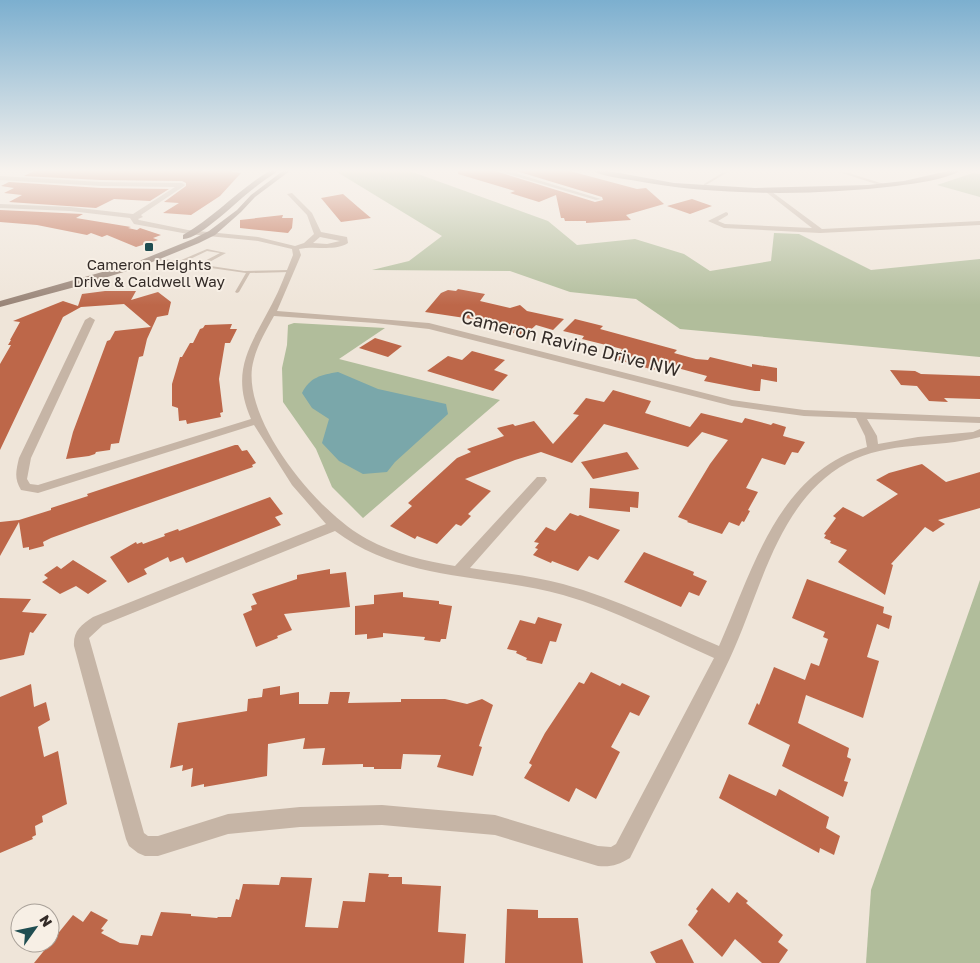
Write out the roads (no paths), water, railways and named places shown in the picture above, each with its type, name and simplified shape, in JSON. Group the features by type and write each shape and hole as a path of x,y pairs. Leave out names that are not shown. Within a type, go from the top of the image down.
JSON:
{"street":[{"path":"117,215 176,221"},
{"path":"208,229 223,215"},
{"path":"0,304 72,285 155,258 232,215"},
{"path":"310,215 318,234"},
{"path":"724,215 712,221 724,226 820,231 980,223"},
{"path":"799,215 820,231"},
{"path":"811,215 831,231"},
{"path":"133,217 137,222 208,229 301,246 327,246 344,242 344,239 318,234 301,246 272,314 251,349 247,370 248,393 256,421 296,483 336,525 360,541 427,566 534,583 577,594 648,622 723,655"},
{"path":"0,296 67,280 136,259 195,228"},
{"name":"Cameron Ravine Drive NW","path":"272,314 404,322 429,326 732,403 804,413 980,420"},
{"path":"90,320 25,458 21,479 25,487 38,489 256,421"},
{"path":"860,416 871,436 873,448"},
{"path":"336,525 156,600 98,622 87,628 81,637 136,838 145,846 158,846 228,824 300,817 382,815 495,825 598,856 613,856 623,851 723,655 766,555 792,506 815,479 829,469 873,448 976,435 980,432"},
{"path":"458,572 541,480"}],"lane":[{"path":"181,262 207,250 224,252 201,265"},
{"path":"155,258 249,272 290,271"},
{"path":"237,292 249,272"}],"water":[{"path":"338,372 378,389 446,404 448,414 395,462 387,472 363,474 339,461 322,443 329,419 312,408 302,393 312,380 326,374"}],"place":[{"name":"Cameron Heights Drive & Caldwell Way","path":"149,247"}]}
